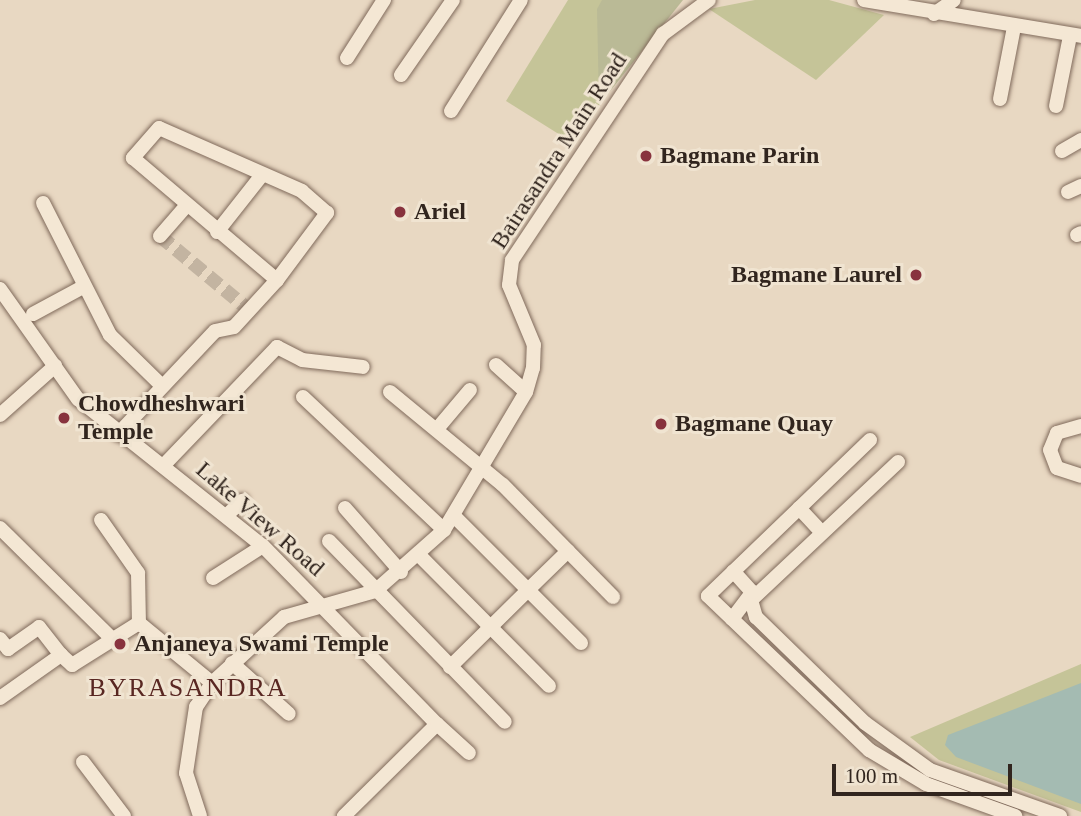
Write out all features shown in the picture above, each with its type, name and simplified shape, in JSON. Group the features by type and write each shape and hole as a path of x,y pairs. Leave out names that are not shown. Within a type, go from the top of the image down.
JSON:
{"street":[{"path":"347,58 384,0"},
{"path":"401,75 453,0"},
{"path":"451,111 521,0"},
{"name":"Bairasandra Main Road","path":"200,816 186,773 196,708 212,683 284,617 320,603 345,603 375,591 420,556 444,530 484,468 526,392 534,345 509,285 512,260 663,34 709,0"},
{"path":"864,0 1075,36 1056,106"},
{"path":"934,14 954,0"},
{"path":"1000,99 1014,27"},
{"path":"118,434 162,386 261,289 327,213 302,191 159,128 133,158 217,232 261,289"},
{"path":"1062,152 1081,140"},
{"path":"217,232 262,175"},
{"path":"43,202 110,335 162,386"},
{"path":"160,236 186,206"},
{"path":"33,314 83,286"},
{"name":"Lake View Road","path":"0,289 78,400 263,546 469,753"},
{"path":"163,466 277,347 302,360 363,367"},
{"path":"496,365 526,392"},
{"path":"0,415 55,366"},
{"path":"437,429 470,390"},
{"path":"390,392 484,468 613,597"},
{"path":"303,397 444,530"},
{"path":"1081,426 1057,433 1050,450 1057,468 1081,475"},
{"path":"870,440 708,596 869,750 926,784 1014,816"},
{"path":"732,618 898,462"},
{"path":"227,515 242,501"},
{"path":"345,508 401,572"},
{"path":"799,508 821,532"},
{"path":"454,516 581,643"},
{"path":"101,520 138,573 139,623 212,683"},
{"path":"0,528 110,637"},
{"path":"328,541 505,722"},
{"path":"213,578 263,546"},
{"path":"450,667 568,551"},
{"path":"420,556 549,686"},
{"path":"733,571 748,584 756,617 799,662 930,770 1060,816"},
{"path":"0,639 8,649 39,627 61,655 72,664 110,637 139,623"},
{"path":"0,698 61,655"},
{"path":"232,663 289,713"},
{"path":"344,816 438,724"},
{"path":"83,762 124,816"}],"green space":[{"path":"568,0 602,0 599,105 573,143 506,101"},
{"path":"602,0 683,0 599,105 597,9"},
{"path":"755,0 829,0 884,15 816,80 709,9"},
{"path":"1081,664 1081,812 939,760 910,737"}],"shaded area":[{"path":"1081,683 1081,804 956,757 945,745 948,735"}],"tunnel":[{"path":"160,236 248,309"}],"place":[{"name":"Bagmane Parin","path":"646,156"},
{"name":"Ariel","path":"400,212"},
{"name":"Bagmane Laurel","path":"916,275"},
{"name":"Chowdheshwari Temple","path":"64,418"},
{"name":"Bagmane Quay","path":"661,424"},
{"name":"Anjaneya Swami Temple","path":"120,644"}],"district":[{"name":"BYRASANDRA","path":"188,688"}]}
